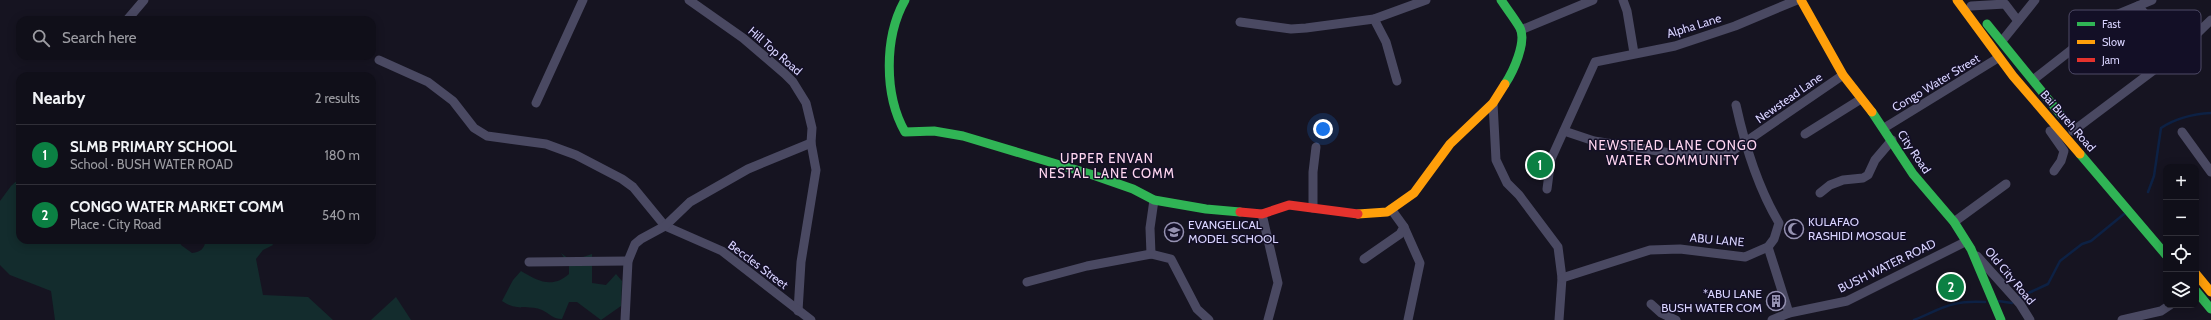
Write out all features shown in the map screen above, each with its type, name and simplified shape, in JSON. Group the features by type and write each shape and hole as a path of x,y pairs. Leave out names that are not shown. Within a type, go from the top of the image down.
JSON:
{"main road":[{"path":"905,0 898,8 890,45 890,82 900,126 905,132 919,130 956,134 995,144 1133,189 1154,200 1206,209 1262,214 1289,205 1363,215 1387,212 1414,193 1450,144 1493,103 1513,72 1520,51 1521,30 1501,0"},
{"name":"City Road","path":"1801,0 1843,75 1860,99 1884,128 1913,174 1954,222 1968,245 2001,320"},
{"name":"Bai Bureh Road","path":"1957,0 1996,60 2163,252"},
{"name":"Bai Bureh Road","path":"1969,3 2002,41 2076,134"},
{"path":"2199,278 2211,292"},
{"path":"2199,295 2211,309"}],"street":[{"path":"130,16 144,0"},
{"path":"536,103 583,0"},
{"name":"Hill Top Road","path":"689,0 743,38 793,82 806,103 812,128 811,142 816,170 801,262 798,311"},
{"path":"1240,22 1291,29 1374,19 1426,0"},
{"path":"1521,30 1593,0"},
{"path":"1623,0 1627,11 1634,53"},
{"name":"Alpha Lane","path":"1564,131 1595,62 1675,46 1797,0"},
{"path":"2002,41 2035,0"},
{"path":"2128,10 2152,0"},
{"path":"1969,3 2007,2 2018,21"},
{"path":"2138,6 2141,10"},
{"path":"1374,19 1386,42 1397,81"},
{"path":"2201,30 2211,20"},
{"path":"2033,80 2069,52"},
{"path":"379,60 428,82 453,101 474,128 487,136 546,144 576,155 622,179 632,188 665,226"},
{"path":"1996,60 2016,84 2064,151 2061,161 2054,171"},
{"name":"Congo Water Street","path":"1884,128 1996,60"},
{"path":"2076,134 2151,74"},
{"name":"Newstead Lane","path":"1564,131 1594,141 1677,154 1725,156 1843,75"},
{"path":"1806,134 1860,99"},
{"path":"1493,103 1496,160 1507,183 1519,194 1558,247 1562,278 1559,320"},
{"path":"1736,105 1744,144 1767,203 1779,223 1774,238 1768,247 1789,313"},
{"path":"1548,189 1551,159 1564,131"},
{"path":"2182,132 2211,172"},
{"path":"1820,193 1830,185 1843,180 1863,178 1868,175 1875,160 1892,140"},
{"path":"625,320 628,261 635,244 641,239 665,226 690,202 748,169 811,142"},
{"path":"1313,208 1313,172 1316,147"},
{"path":"1954,222 2006,184"},
{"path":"1151,254 1150,228 1154,200"},
{"path":"1391,209 1404,227 1420,263 1408,320"},
{"path":"1262,214 1278,283 1268,320"},
{"name":"Beccles Street","path":"665,226 722,251 811,320"},
{"path":"1364,259 1400,234 1404,227"},
{"name":"BUSH WATER ROAD","path":"1772,320 1789,313 1848,301 1968,245"},
{"name":"Old City Road","path":"1968,245 2020,304 2030,320"},
{"name":"ABU LANE","path":"1562,278 1650,250 1680,249 1745,257 1768,247"},
{"path":"1027,282 1086,266 1151,254 1171,259 1197,309 1210,320"},
{"path":"529,262 628,261"},
{"path":"1651,304 1662,313 1676,320"},
{"path":"2122,320 2161,311 2166,308"}],"green space":[{"path":"16,182 16,244 181,244 192,253 202,250 205,244 272,244 263,250 256,259 263,295 308,297 333,320 55,320 51,291 10,275 0,265 0,201"},
{"path":"561,253 569,259 580,258 592,254 592,283 606,285 616,274 622,281 621,306 601,320 577,302 569,302 562,319 559,319 537,308 513,306 502,301 513,280 521,271 533,278 545,282 563,279 569,274 569,265"},
{"path":"396,297 411,320 371,320"}],"waterway":[{"path":"2148,192 2154,176 2161,128 2185,117 2211,113"},
{"path":"2020,297 2048,284 2060,261 2082,244 2091,241 2124,214"},
{"path":"1998,301 2012,303"},
{"path":"1914,320 1948,306 1964,302 1985,302"}],"traffic: fast":[{"path":"905,0 893,31 889,66 893,101 905,132 934,131 963,136 1090,174 1133,189 1154,200 1206,209 1240,212"},
{"path":"1501,0 1520,28 1522,34 1518,57 1505,84"},
{"path":"1987,24 2061,115"},
{"path":"1872,112 1913,174 1954,222 1971,249 2001,320"},
{"path":"2080,154 2163,251"},
{"path":"2199,295 2211,309"}],"traffic: slow":[{"path":"1801,0 1843,75 1872,112"},
{"path":"1957,0 2013,76 2080,154"},
{"path":"1358,214 1387,212 1414,193 1450,144 1493,103 1505,84"},
{"path":"2199,278 2211,292"}],"traffic: jam":[{"path":"1240,212 1262,214 1289,205 1358,214"}],"place":[{"name":"SLMB PRIMARY SCHOOL","path":"1540,165"},
{"name":"KULAFAO RASHIDI MOSQUE","path":"1794,229"},
{"name":"EVANGELICAL MODEL SCHOOL","path":"1174,232"},
{"name":"CONGO WATER MARKET COMM","path":"1951,287"},
{"name":"*ABU LANE BUSH WATER COM","path":"1776,301"}],"district":[{"name":"NEWSTEAD LANE CONGO WATER COMMUNITY","path":"1673,152"},
{"name":"UPPER ENVAN NESTAL LANE COMM","path":"1107,166"}]}
